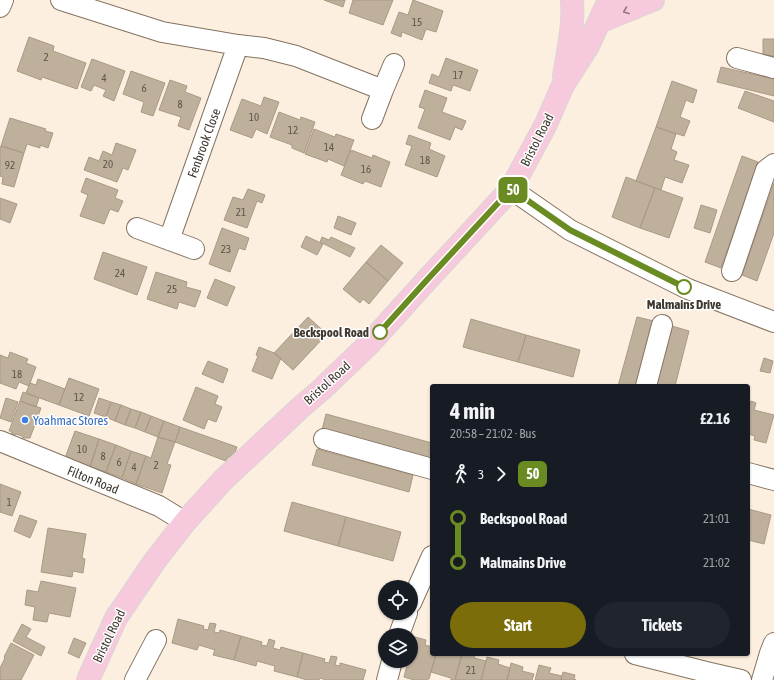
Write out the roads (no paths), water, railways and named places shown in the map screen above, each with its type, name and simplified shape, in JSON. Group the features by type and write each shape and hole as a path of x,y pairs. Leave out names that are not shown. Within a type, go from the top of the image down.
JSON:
{"main road":[{"name":"Bristol Road","path":"562,85 588,46 609,0"},
{"path":"599,22 653,0"},
{"name":"Bristol Road","path":"88,680 116,618 154,562 185,522 222,480 321,390 370,343 511,189 546,124 562,85 570,44 574,6"}],"street":[{"path":"0,7 3,0"},
{"path":"60,0 162,32 264,48 296,56 383,90"},
{"name":"Fenbrook Close","path":"169,240 238,45"},
{"path":"737,58 774,68"},
{"path":"372,119 394,64"},
{"path":"732,271 766,170 774,164"},
{"path":"511,189 570,230 688,289 774,322"},
{"path":"137,228 194,249"},
{"path":"647,384 662,325"},
{"path":"324,439 430,468"},
{"name":"Filton Road","path":"0,441 159,506 185,522"},
{"path":"750,474 774,480"},
{"path":"420,596 430,563"},
{"path":"135,680 156,640"},
{"path":"762,680 774,643"},
{"path":"643,656 741,680"},
{"path":"387,680 390,668"}],"place":[{"name":"Malmains Drive","path":"684,287"},
{"name":"Beckspool Road","path":"380,332"},
{"name":"Yoahmac Stores","path":"25,420"}]}
